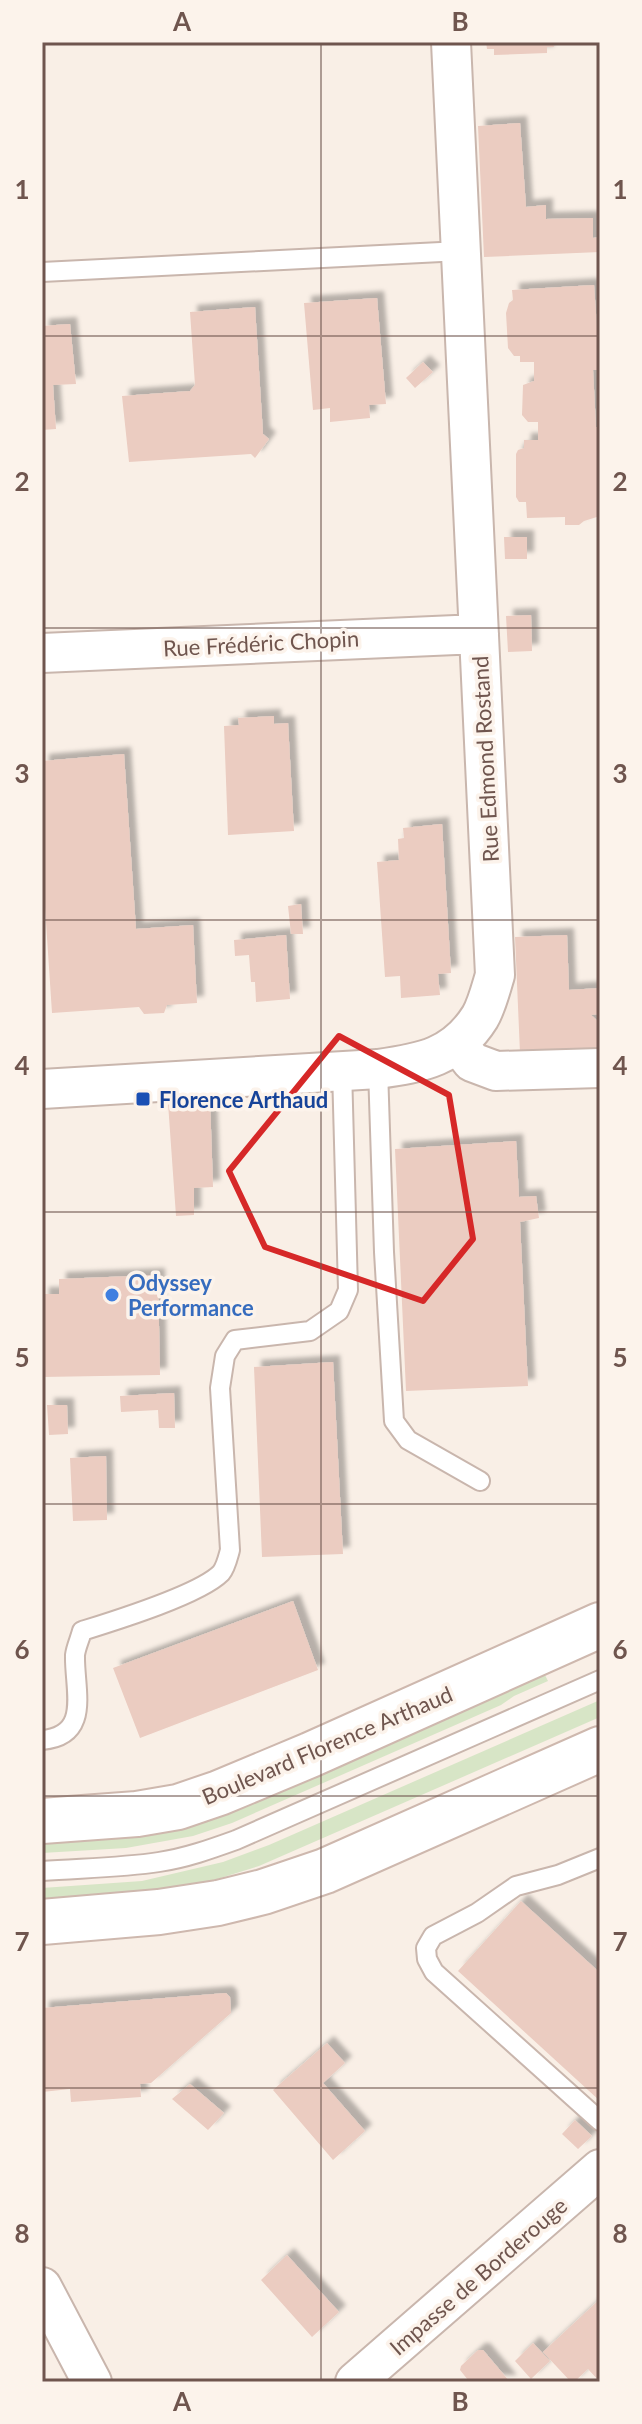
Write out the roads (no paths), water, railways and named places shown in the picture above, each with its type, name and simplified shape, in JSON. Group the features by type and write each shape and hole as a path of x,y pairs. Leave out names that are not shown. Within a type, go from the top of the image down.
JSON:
{"main road":[{"name":"Boulevard Florence Arthaud","path":"42,1821 137,1814 178,1807 219,1793 600,1625"},
{"path":"42,1922 159,1912 218,1903 298,1882 600,1749"}],"street":[{"name":"Rue Edmond Rostand","path":"42,1089 418,1063 458,1044 481,1015 495,975 451,42"},
{"name":"Rue Frédéric Chopin","path":"42,653 479,634"},
{"path":"458,1044 472,1062 496,1071 600,1068"},
{"name":"Impasse de Borderouge","path":"355,2382 600,2169"},
{"path":"42,2287 92,2382"}],"lane":[{"path":"42,272 461,251"},
{"path":"360,1069 384,1252 394,1421 408,1440 480,1481"},
{"path":"42,1740 55,1739 69,1730 77,1715 75,1652 82,1631 203,1587 223,1571 230,1550 220,1388 225,1356 235,1340 310,1331 339,1311 348,1290 360,1069"},
{"path":"42,1871 162,1861 211,1849 600,1680"},
{"path":"600,1858 558,1875 516,1886 477,1913 433,1936 426,1948 427,1959 434,1972 600,2121"}],"place":[{"name":"Florence Arthaud","path":"143,1099"},
{"name":"Odyssey Performance","path":"112,1295"}]}
